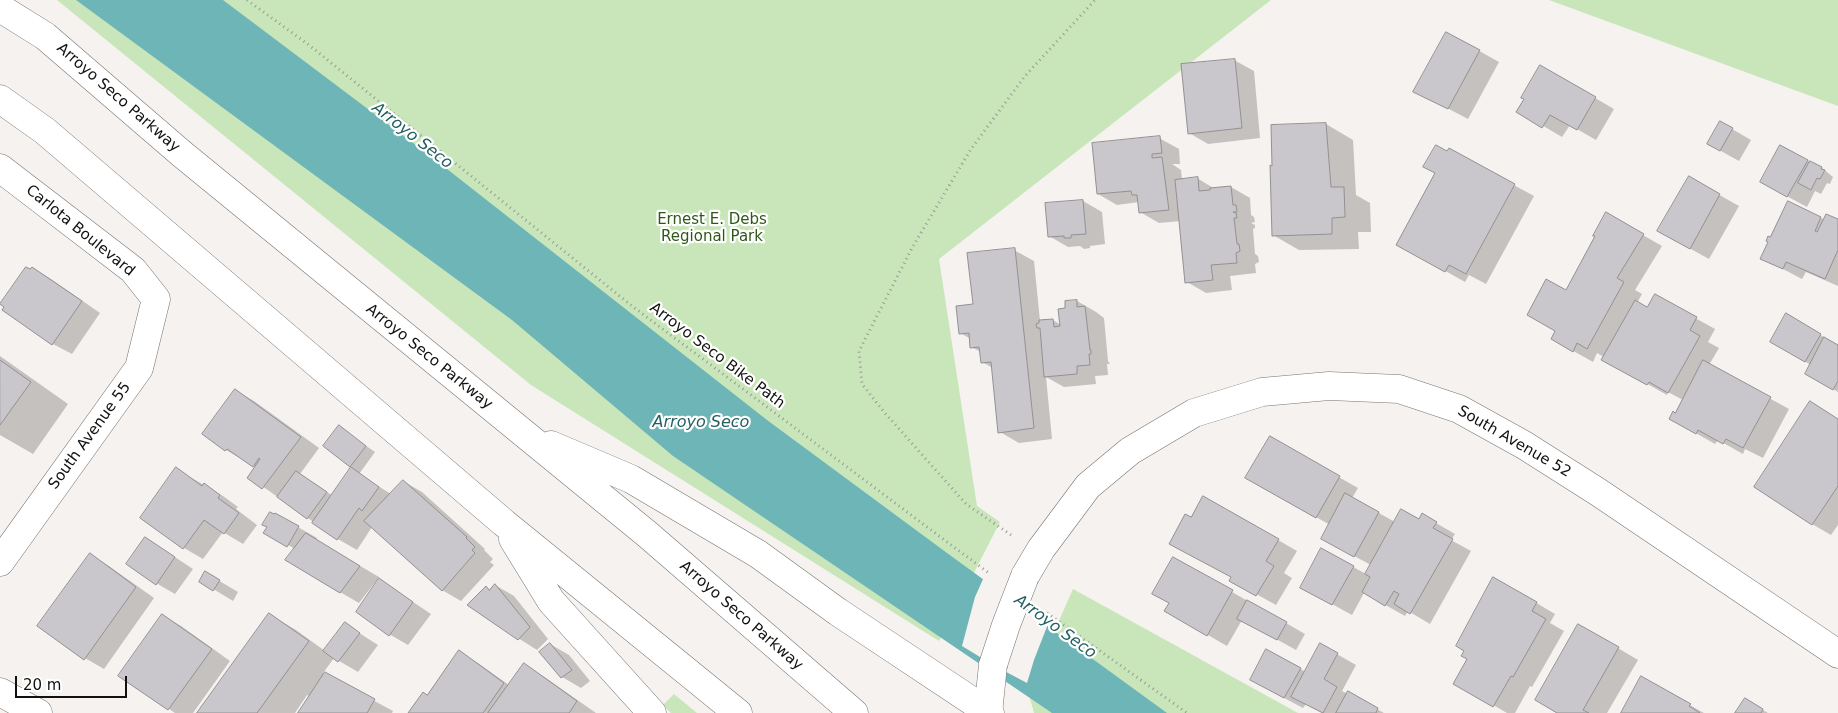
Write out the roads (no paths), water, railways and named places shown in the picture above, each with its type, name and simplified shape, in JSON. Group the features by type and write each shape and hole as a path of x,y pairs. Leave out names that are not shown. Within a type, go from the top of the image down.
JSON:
{"main road":[{"name":"Arroyo Seco Parkway","path":"0,8 46,36 182,154 647,534 854,713"},
{"path":"0,99 45,131 504,523 738,713"},
{"name":"Carlota Boulevard","path":"0,168 133,270 156,299"},
{"name":"South Avenue 55","path":"0,562 139,368 156,299"},
{"name":"South Avenue 52","path":"989,713 993,665 1025,576 1041,549 1088,486 1130,451 1194,413 1262,392 1329,386 1399,389 1459,409 1524,445 1598,492 1838,654"},
{"path":"522,433 630,479 758,554 838,612 989,713"},
{"path":"504,523 551,601 652,713"},
{"path":"0,692 38,713"}],"water":[{"name":"Arroyo Seco","path":"76,0 223,0 433,158 767,420 1167,713 1052,713 673,456 512,320"}],"park label":[{"name":"Ernest E. Debs Regional Park","path":"712,228"}]}
